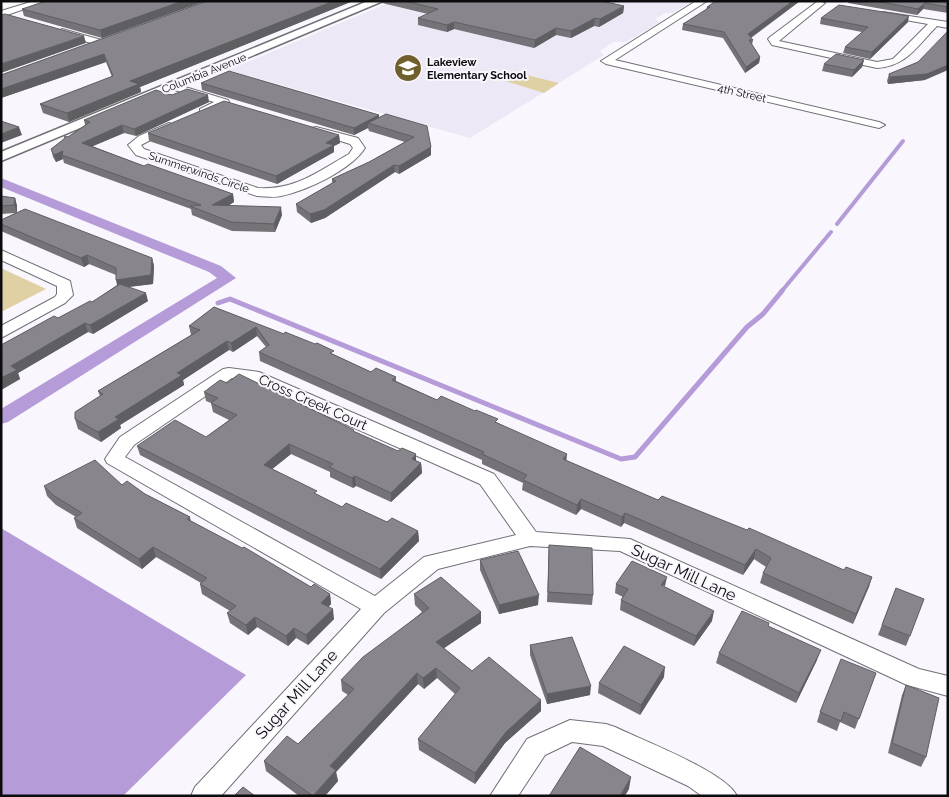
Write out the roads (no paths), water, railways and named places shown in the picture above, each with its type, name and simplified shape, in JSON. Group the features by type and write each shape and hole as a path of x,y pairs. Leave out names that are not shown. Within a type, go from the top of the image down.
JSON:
{"street":[{"path":"1,15 44,1"},
{"name":"Columbia Avenue","path":"1,157 378,1"},
{"name":"4th Street","path":"703,1 606,61 879,125"},
{"path":"821,3 773,39 775,43 876,65 890,64 897,61 935,23"},
{"path":"878,13 948,25"},
{"path":"1,15 20,20"},
{"path":"56,30 107,41 84,49"},
{"name":"Summerwinds Circle","path":"172,86 230,104 187,119 143,138 134,145 140,152 256,192 278,193 302,185 353,157 360,148 354,141 303,126"},
{"path":"1,254 65,284 66,289 60,300 1,333"},
{"name":"Cross Creek Court","path":"376,606 114,459 127,441 228,373 254,376 487,479 530,540"},
{"name":"Sugar Mill Lane","path":"204,796 376,606 431,563 530,540 623,544 916,678 948,686"},
{"path":"503,796 536,746 570,731 606,734 697,778 724,796"}],"waterway":[{"path":"837,224 903,141"},
{"path":"1,182 215,269 228,278 1,418"},
{"path":"781,292 831,232"},
{"path":"218,303 230,299 621,459 635,457 747,327 763,314 782,291"}],"place":[{"name":"Lakeview Elementary School","path":"408,68"}]}
